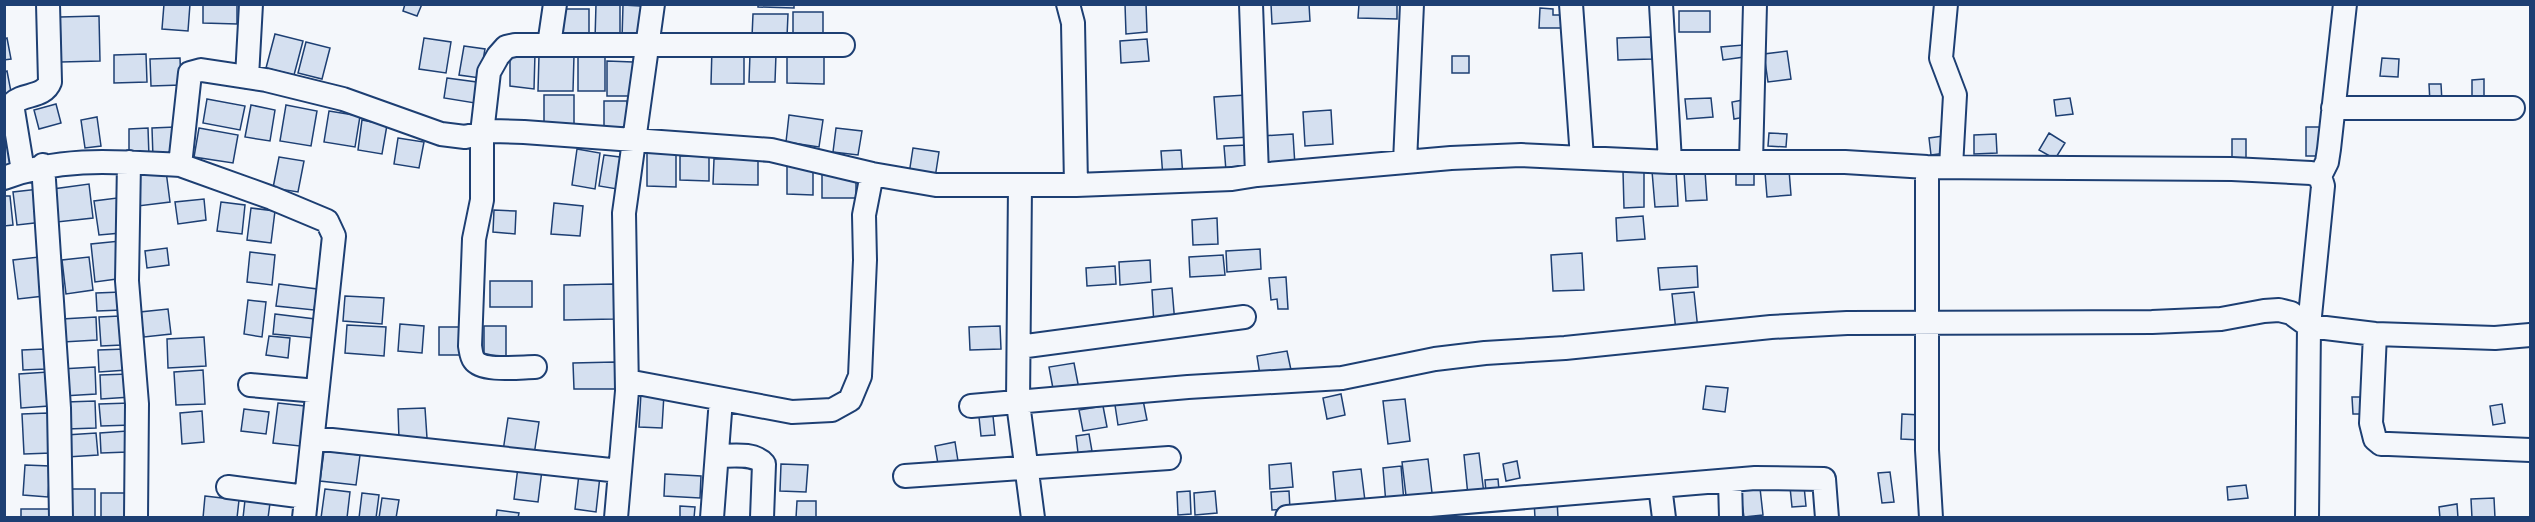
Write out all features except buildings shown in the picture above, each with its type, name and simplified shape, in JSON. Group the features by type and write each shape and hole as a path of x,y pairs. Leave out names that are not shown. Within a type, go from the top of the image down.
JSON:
{"street":[{"path":"48,4 50,82 48,88 42,92 17,99 12,104 12,112 24,171 59,408 61,518"},
{"path":"247,77 250,4"},
{"path":"549,45 555,4"},
{"path":"616,518 627,381 624,213 653,4"},
{"path":"1068,4 1073,23 1076,185"},
{"path":"1251,4 1257,175"},
{"path":"1405,162 1412,4"},
{"path":"1570,4 1582,158"},
{"path":"1661,4 1670,162"},
{"path":"1751,162 1755,4"},
{"path":"1946,4 1941,58 1954,86 1956,108 1951,167"},
{"path":"2307,518 2308,326 2323,186 2320,176 2327,162 2345,4"},
{"path":"535,367 489,367 479,365 471,356 474,239 482,200 482,133 489,72 506,47 515,45 843,45"},
{"path":"180,165 190,73 201,70 247,77 343,99 441,134 465,137 491,131 524,132 771,150 872,174 936,185 1076,185 1232,179 1405,162 1521,154 1670,162 1845,162 1927,167 2232,169 2300,172 2320,176"},
{"path":"2333,108 2513,108"},
{"path":"24,171 79,161 180,165 327,221 334,236 305,507 228,488"},
{"path":"129,162 127,281 137,404 136,518"},
{"path":"1927,167 1927,450 1931,518"},
{"path":"627,381 792,412 832,410 850,400 860,376 864,215 872,174"},
{"path":"1020,185 1018,403 1033,518"},
{"path":"971,406 1188,387 1342,378 1435,359 1475,354 1565,348 1771,327 1846,323 2201,320 2279,310 2291,313 2308,326 2375,334 2495,338 2530,335"},
{"path":"1019,347 1244,317"},
{"path":"2375,334 2371,423 2375,439 2381,444 2530,450"},
{"path":"250,385 317,391"},
{"path":"712,518 721,399"},
{"path":"314,438 620,471"},
{"path":"717,456 743,456 761,460 764,464 762,518"},
{"path":"905,476 1169,458"},
{"path":"1282,517 1403,512 1755,478 1824,479 1827,518"},
{"path":"1730,481 1731,518"},
{"path":"1660,486 1664,518"}]}
